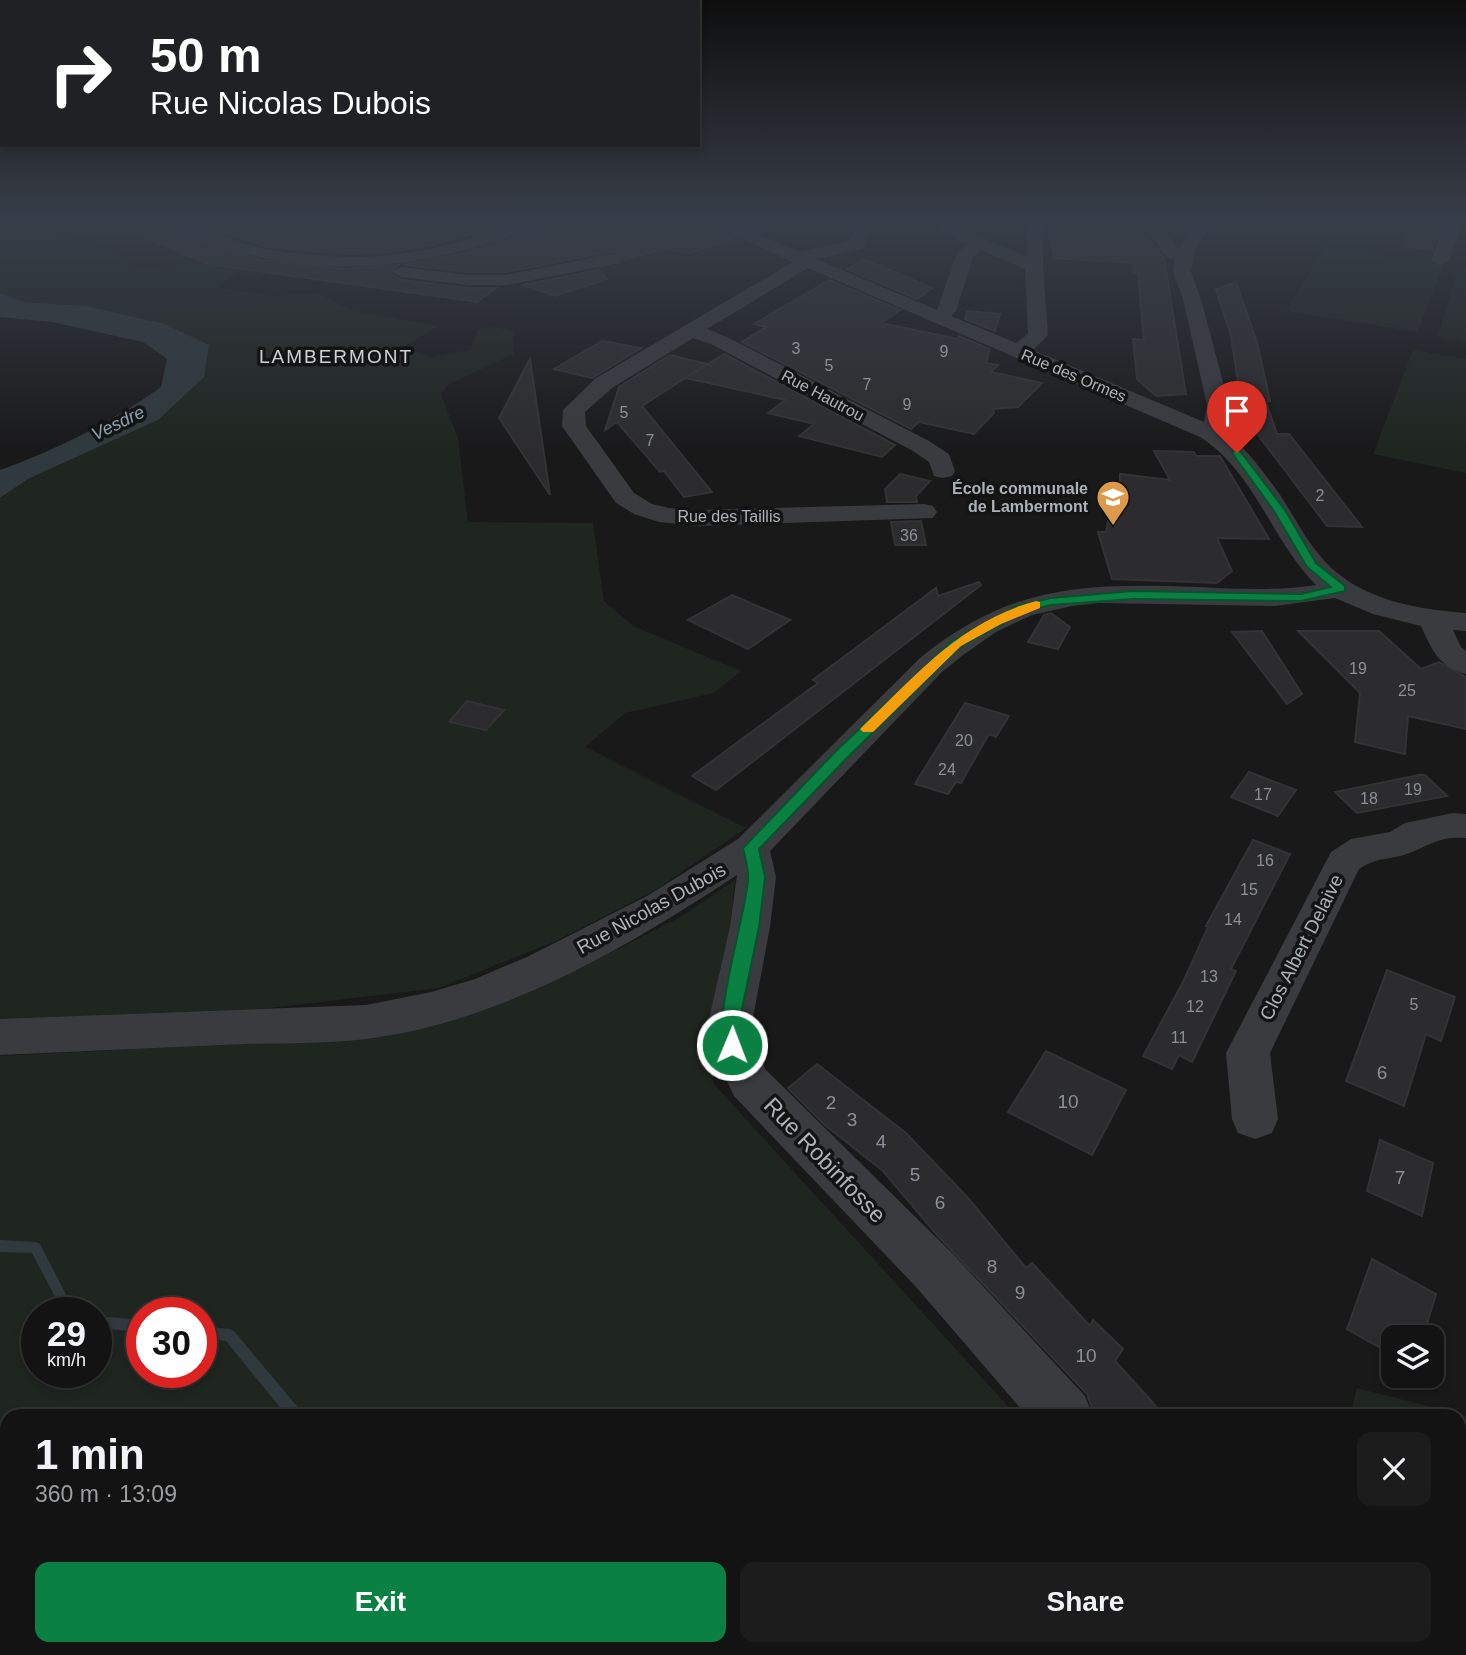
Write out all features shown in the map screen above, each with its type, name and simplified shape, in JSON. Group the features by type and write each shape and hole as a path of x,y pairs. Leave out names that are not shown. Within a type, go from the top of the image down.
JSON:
{"street":[{"name":"Rue des Taillis","path":"744,297 604,383 574,411 574,426 625,498 643,509 668,516 698,518 924,512"},
{"name":"Rue des Ormes","path":"891,297 1208,432 1237,453 1279,510 1312,565 1341,588 1391,610 1433,620 1466,622"},
{"path":"946,311 951,297"},
{"path":"1016,350 1029,345 1038,335 1036,297"},
{"path":"1191,297 1218,405 1217,420 1208,432"},
{"name":"Rue Hautrou","path":"692,331 720,341 921,446 940,458 943,471"},
{"path":"1177,419 1214,393"},
{"name":"Rue Nicolas Dubois","path":"0,1037 366,1022 431,1009 488,990 544,967 661,906 730,864 751,848 932,665 973,634 1021,609 1082,597 1301,597 1341,588"},
{"path":"1433,620 1448,652 1466,665"},
{"name":"Clos Albert Delaive","path":"1255,1119 1248,1053 1344,861 1363,848 1399,843 1418,832 1466,825"},
{"name":"Rue Robinfosse","path":"751,848 757,877 750,927 730,1023 732,1045 739,1064 750,1083 935,1271 1059,1409"}],"shaded area":[{"path":"11,297 326,297 352,311 438,326 402,348 433,357 471,350 478,329 495,327 513,331 514,354 447,385 441,394 458,438 468,522 593,523 604,601 633,626 741,671 714,693 625,713 585,747 746,828 654,891 556,941 439,988 251,1010 0,1021 0,498 28,479 158,420 209,345 165,324 86,306 24,302"},
{"path":"1294,297 1431,297 1418,332 1286,311"},
{"path":"1449,297 1466,297 1466,342 1438,337"},
{"path":"1413,350 1466,359 1466,473 1373,454"},
{"path":"735,880 720,1046 713,1083 1011,1409 0,1409 0,1056 387,1036 503,1003 585,966 682,916"},
{"path":"1357,1388 1439,1409 1352,1409"}],"water":[{"name":"Vesdre","path":"0,297 11,297 24,302 86,306 165,324 209,345 204,377 158,420 28,479 0,498 0,470 83,434 142,400 161,387 167,359 143,342 52,322 0,317"}],"building":[{"path":"443,297 483,297 477,302"},
{"path":"800,297 870,297 900,310 881,323 958,339 959,336 990,349 986,363 998,365 991,372 1042,383 1018,407 993,409 994,413 974,434 919,422 911,429 742,342 766,327 754,324"},
{"path":"1140,297 1170,297 1186,394 1156,396 1137,379 1133,339 1144,340"},
{"path":"1219,297 1241,297 1257,342 1270,401 1266,402 1277,434 1289,434 1362,527 1327,526 1243,415 1231,336"},
{"path":"967,311 1000,314 995,331 965,319"},
{"path":"602,341 641,348 592,378 554,369"},
{"path":"724,354 895,445 882,457 799,436 814,424 768,413 785,400 686,378"},
{"path":"670,355 707,364 642,406 712,492 684,497 664,471 660,472 617,422 605,430 619,387"},
{"path":"530,359 550,495 499,418"},
{"path":"1154,451 1220,456 1269,539 1217,538 1232,571 1217,583 1112,579 1098,532 1106,532 1108,521 1114,522 1115,483 1120,483 1120,474 1170,480"},
{"path":"900,474 930,481 916,496 917,502 887,502 885,489"},
{"path":"921,521 926,545 895,545 891,522"},
{"path":"979,582 981,585 716,790 692,776 818,683 813,680 936,588 938,596"},
{"path":"732,595 790,620 748,649 688,620"},
{"path":"1051,613 1070,627 1058,649 1028,642 1044,615"},
{"path":"1262,631 1302,694 1287,704 1232,632"},
{"path":"1298,631 1379,631 1421,669 1439,662 1466,677 1466,729 1408,716 1405,754 1355,742 1360,693"},
{"path":"467,701 504,710 486,730 449,722"},
{"path":"965,703 1009,716 996,737 989,734 961,783 956,782 948,794 915,784"},
{"path":"1249,772 1296,790 1278,816 1231,797"},
{"path":"1425,775 1447,796 1357,813 1335,792"},
{"path":"1253,840 1290,854 1231,969 1236,971 1192,1062 1179,1055 1172,1069 1143,1056 1183,982 1208,927 1206,926"},
{"path":"1387,970 1455,997 1441,1041 1426,1034 1404,1106 1346,1081"},
{"path":"1046,1051 1126,1090 1092,1155 1008,1112"},
{"path":"817,1064 906,1133 969,1199 1026,1268 1032,1263 1090,1326 1093,1320 1123,1349 1115,1361 1159,1409 1092,1409 1087,1394 937,1235 883,1171 826,1126 788,1088"},
{"path":"1380,1140 1433,1163 1422,1216 1367,1191"},
{"path":"1372,1259 1436,1294 1427,1325 1381,1325 1381,1348 1347,1329"}],"waterway":[{"path":"0,1246 36,1248 61,1297"},
{"path":"112,1323 126,1325"},
{"path":"217,1334 229,1335 290,1409"}],"slow traffic":[{"path":"868,729 957,644 996,621 1036,605"}],"place":[{"name":"École communale de Lambermont","path":"1113,527"}],"district":[{"name":"LAMBERMONT","path":"336,356"}],"route":[{"path":"732,1045 730,1023 750,927 757,877 751,848 841,755 932,665 957,644 1021,609 1051,601 1133,595 1301,597 1341,588 1312,565 1279,510 1237,453"}]}
